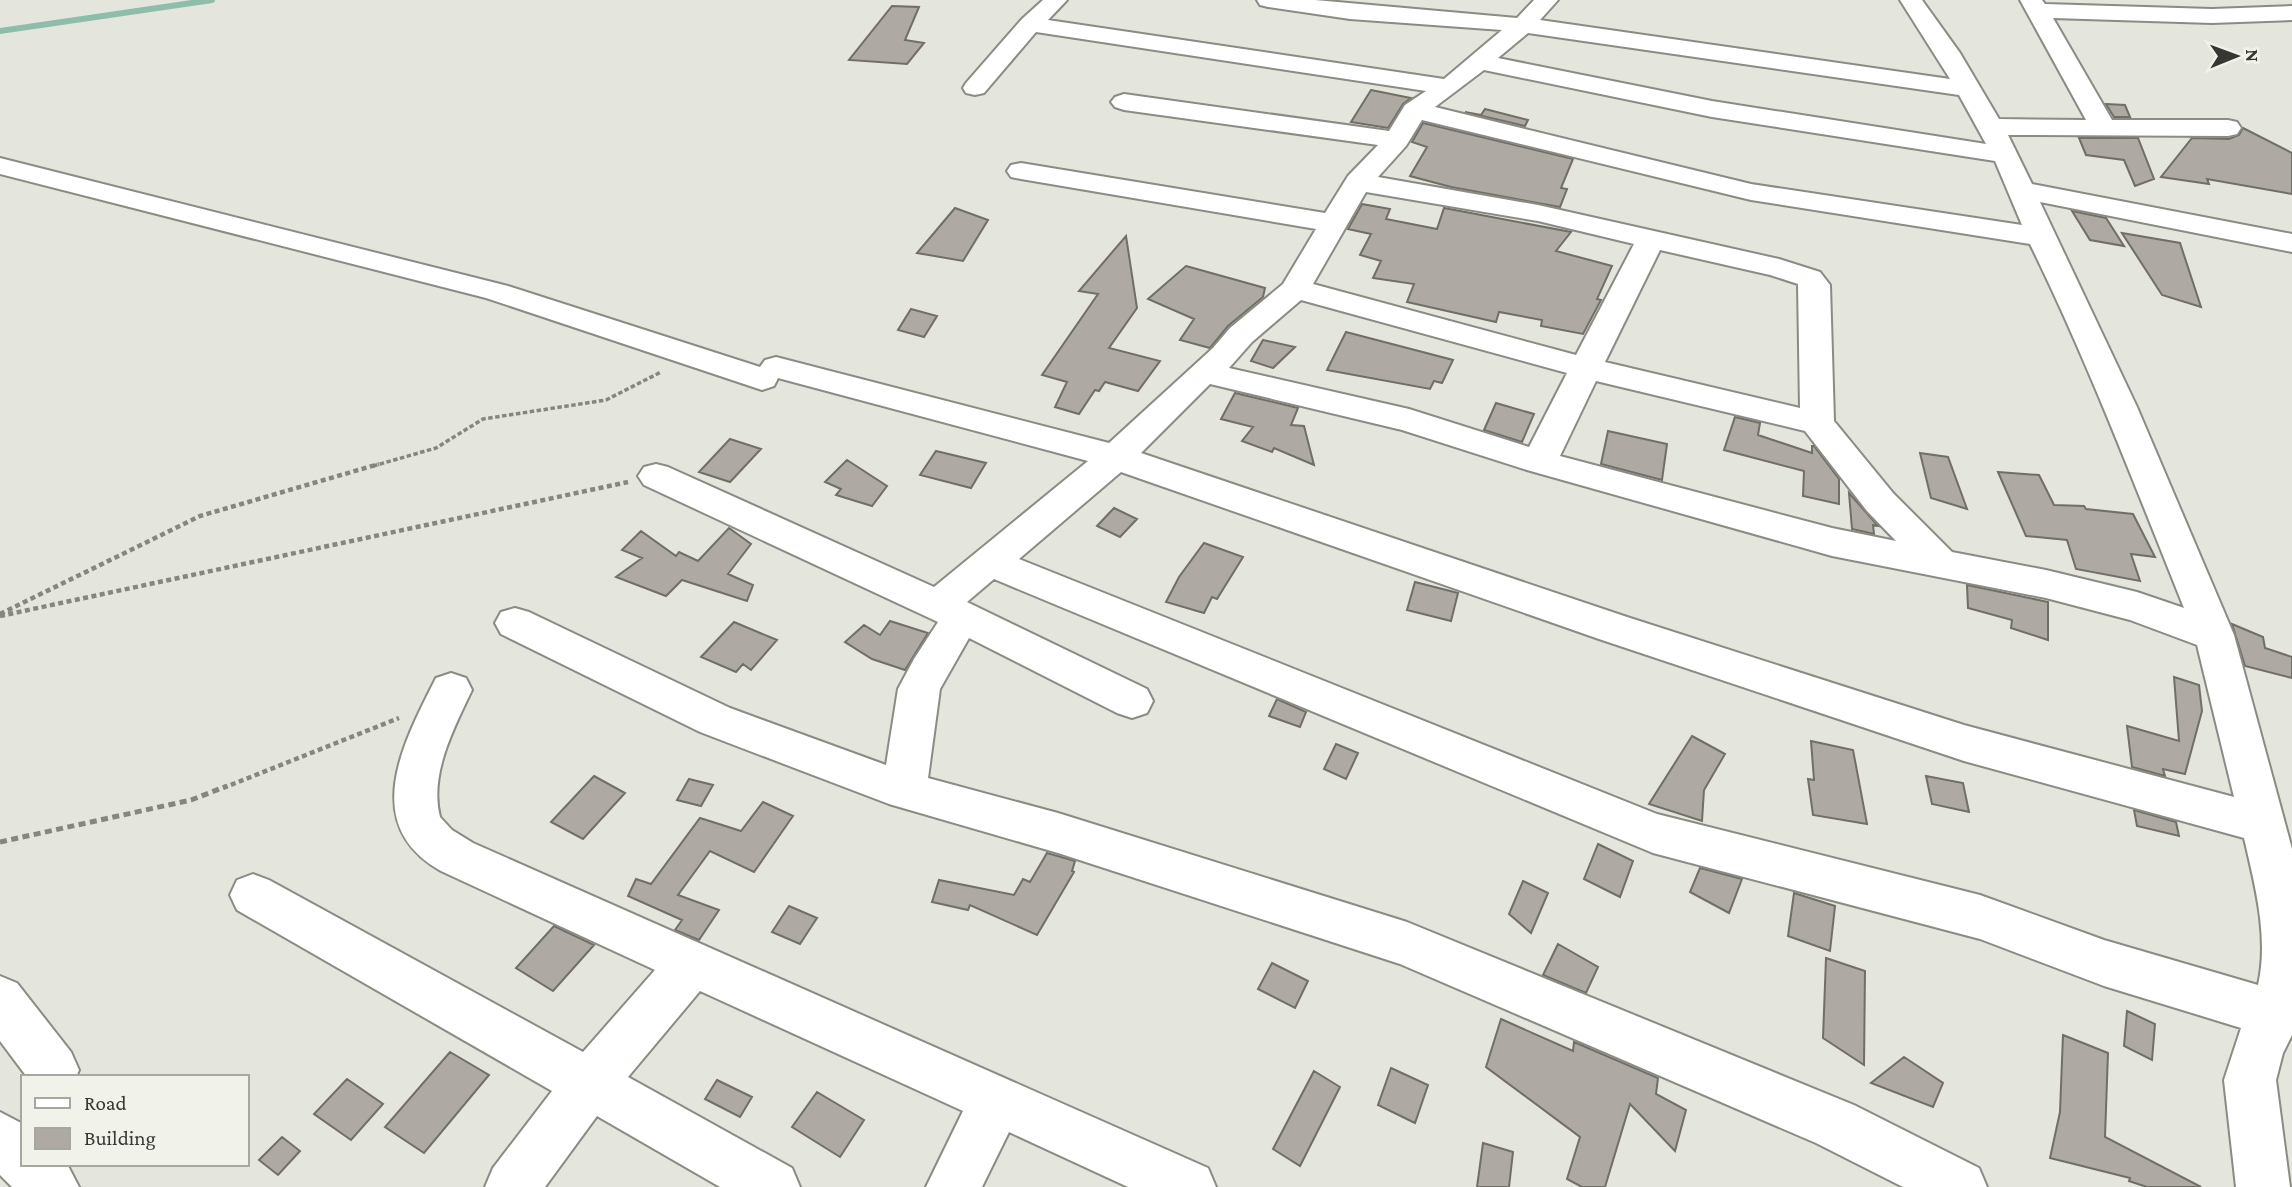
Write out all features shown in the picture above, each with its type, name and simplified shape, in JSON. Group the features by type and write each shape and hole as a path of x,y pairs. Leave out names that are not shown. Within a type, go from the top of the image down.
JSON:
{"street":[{"path":"975,88 1030,24 1056,0"},
{"path":"1268,0 1350,12 1522,25 1969,89"},
{"path":"904,791 919,689 925,674 948,643 950,610 989,562 1116,457 1224,355 1241,335 1295,289 1358,182 1398,140 1414,110 1448,87 1522,25 1547,0"},
{"path":"1911,0 1948,53 1998,141 2115,395 2214,635 2279,887 2288,936 2287,965 2276,1015 2259,1046 2250,1080 2263,1187"},
{"path":"2260,0 2288,17"},
{"path":"2034,5 2212,16 2288,17"},
{"path":"2034,5 2103,127"},
{"path":"1030,24 1448,87"},
{"path":"1477,61 1712,109 1998,141 2103,127 2228,128"},
{"path":"1124,102 1398,140"},
{"path":"1414,110 1751,192 2040,237"},
{"path":"0,166 498,292 693,356 1116,457 1613,628 1964,743 2263,824"},
{"path":"1021,171 1333,223"},
{"path":"1358,182 1538,213 1651,238 1808,278 1815,285 1817,423 1880,502 1940,563"},
{"path":"2020,190 2292,243"},
{"path":"1539,462 1651,238"},
{"path":"1295,289 1586,368 1817,423"},
{"path":"1203,372 1409,420 1539,462 1832,542 2046,584 2137,607 2214,635"},
{"path":"656,476 950,610 1132,701"},
{"path":"989,562 1653,833 1980,918 2104,963 2276,1015"},
{"path":"515,623 715,720 904,791 1058,833 1407,944 1835,1124 1960,1187"},
{"path":"451,690 422,759 414,796 418,822 428,839 457,857 1189,1187"},
{"path":"253,895 773,1187"},
{"path":"512,1187 589,1084 692,964"},
{"path":"0,1000 53,1070"},
{"path":"953,1187 997,1101"},
{"path":"0,1139 21,1158"},
{"path":"29,1166 52,1187"}],"path":[{"path":"0,615 200,516 436,448 483,419 606,400 693,356"},
{"path":"0,615 656,476"},
{"path":"0,842 191,800 399,718"}],"building":[{"path":"892,6 919,7 905,40 924,43 907,64 849,60"},
{"path":"1371,90 1411,98 1403,104 1388,128 1351,122"},
{"path":"2106,104 2125,105 2130,117 2114,117"},
{"path":"1485,109 1528,120 1525,126 1465,112 1481,115"},
{"path":"1423,123 1573,159 1561,188 1567,189 1560,207 1451,187 1410,176 1427,147 1412,142"},
{"path":"2243,128 2292,153 2292,194 2207,179 2209,184 2161,177 2192,138 2229,139 2239,135"},
{"path":"2079,138 2138,138 2154,179 2135,186 2124,160 2086,155"},
{"path":"1362,204 1390,209 1386,219 1437,229 1444,208 1571,232 1556,251 1612,266 1597,299 1601,300 1583,334 1541,326 1542,320 1499,312 1496,322 1407,302 1414,284 1373,278 1381,261 1360,255 1371,234 1348,229"},
{"path":"955,208 988,220 963,261 917,253"},
{"path":"2072,211 2106,218 2124,246 2090,240"},
{"path":"2122,233 2180,243 2201,307 2162,295"},
{"path":"1126,236 1137,308 1109,348 1160,361 1138,391 1105,382 1099,391 1095,390 1079,414 1055,407 1067,382 1042,375 1098,294 1079,291"},
{"path":"1186,266 1265,288 1263,297 1228,326 1210,348 1180,340 1194,319 1148,299"},
{"path":"911,309 937,316 924,337 898,330"},
{"path":"1346,332 1453,360 1442,383 1434,381 1430,389 1327,370"},
{"path":"1263,340 1295,347 1273,368 1251,361"},
{"path":"1235,393 1298,408 1291,425 1304,426 1314,465 1274,448 1272,452 1242,441 1253,427 1221,419"},
{"path":"1496,403 1534,414 1522,442 1484,430"},
{"path":"1735,417 1760,423 1758,435 1812,453 1814,446 1839,479 1839,504 1803,496 1804,471 1724,450"},
{"path":"1608,431 1667,444 1662,480 1601,464"},
{"path":"730,439 761,449 730,482 699,472"},
{"path":"936,451 986,463 971,488 920,475"},
{"path":"1920,453 1948,457 1967,509 1931,498"},
{"path":"847,460 887,486 872,506 836,495 841,489 825,482"},
{"path":"1998,472 2039,475 2054,505 2084,506 2086,509 2133,514 2155,557 2131,554 2140,581 2076,569 2067,540 2026,536"},
{"path":"1849,493 1878,526 1873,525 1874,534 1852,529"},
{"path":"1114,508 1137,519 1120,537 1097,526"},
{"path":"729,528 751,544 728,574 753,585 747,601 682,580 666,596 616,577 642,558 622,550 641,531 676,556 679,552 698,561"},
{"path":"1204,543 1243,557 1217,599 1212,597 1204,613 1166,602 1179,577"},
{"path":"1415,582 1458,593 1451,621 1407,610"},
{"path":"1967,585 2048,602 2048,640 2011,628 2012,620 1968,608"},
{"path":"890,621 928,633 905,670 872,659 845,642 864,625 880,635"},
{"path":"734,622 777,640 751,670 743,664 736,672 701,657"},
{"path":"2232,624 2263,637 2265,648 2292,657 2292,678 2245,666"},
{"path":"2174,677 2199,685 2202,711 2185,774 2163,769 2165,776 2132,767 2127,726 2179,741"},
{"path":"1277,699 1306,712 1300,727 1269,716"},
{"path":"1692,736 1725,754 1704,790 1702,821 1649,804"},
{"path":"1811,741 1853,750 1867,824 1813,815 1808,779 1814,780"},
{"path":"1336,744 1358,753 1346,779 1324,769"},
{"path":"594,776 625,793 583,839 551,822"},
{"path":"1926,776 1963,783 1969,812 1932,804"},
{"path":"689,779 713,785 701,806 677,800"},
{"path":"763,802 793,816 754,872 710,851 678,895 719,910 699,940 675,930 682,920 628,896 636,879 651,884 700,818 741,831"},
{"path":"2134,810 2176,822 2179,836 2137,826"},
{"path":"1598,844 1633,861 1620,897 1584,879"},
{"path":"1047,853 1075,861 1074,872 1037,935 970,905 968,910 932,902 939,880 1014,895 1023,879 1030,882"},
{"path":"1700,868 1742,879 1729,913 1690,892"},
{"path":"1523,881 1548,893 1531,933 1509,914"},
{"path":"1794,893 1835,906 1830,951 1788,936"},
{"path":"789,906 817,918 800,944 772,932"},
{"path":"554,926 594,945 553,991 516,968"},
{"path":"1558,944 1598,967 1586,993 1543,975"},
{"path":"1826,958 1865,971 1864,1065 1823,1038"},
{"path":"1272,963 1308,981 1295,1008 1258,989"},
{"path":"2127,1011 2155,1024 2152,1060 2124,1046"},
{"path":"1501,1019 1573,1051 1574,1042 1658,1078 1656,1094 1686,1110 1675,1151 1630,1104 1605,1187 1582,1187 1567,1179 1580,1137 1486,1067"},
{"path":"2063,1035 2108,1053 2105,1137 2201,1187 2147,1187 2129,1181 2130,1178 2050,1158 2060,1112"},
{"path":"450,1052 489,1075 424,1153 385,1127"},
{"path":"1904,1057 1943,1083 1933,1107 1871,1083"},
{"path":"1391,1068 1428,1085 1415,1123 1378,1105"},
{"path":"1314,1071 1340,1087 1300,1166 1273,1149"},
{"path":"347,1079 383,1104 351,1140 314,1114"},
{"path":"717,1080 752,1097 740,1117 705,1099"},
{"path":"817,1092 864,1120 840,1157 792,1127"},
{"path":"282,1137 300,1151 278,1175 259,1160"},
{"path":"1483,1143 1513,1152 1509,1187 1477,1187"}],"waterway":[{"path":"0,31 212,0"}]}
